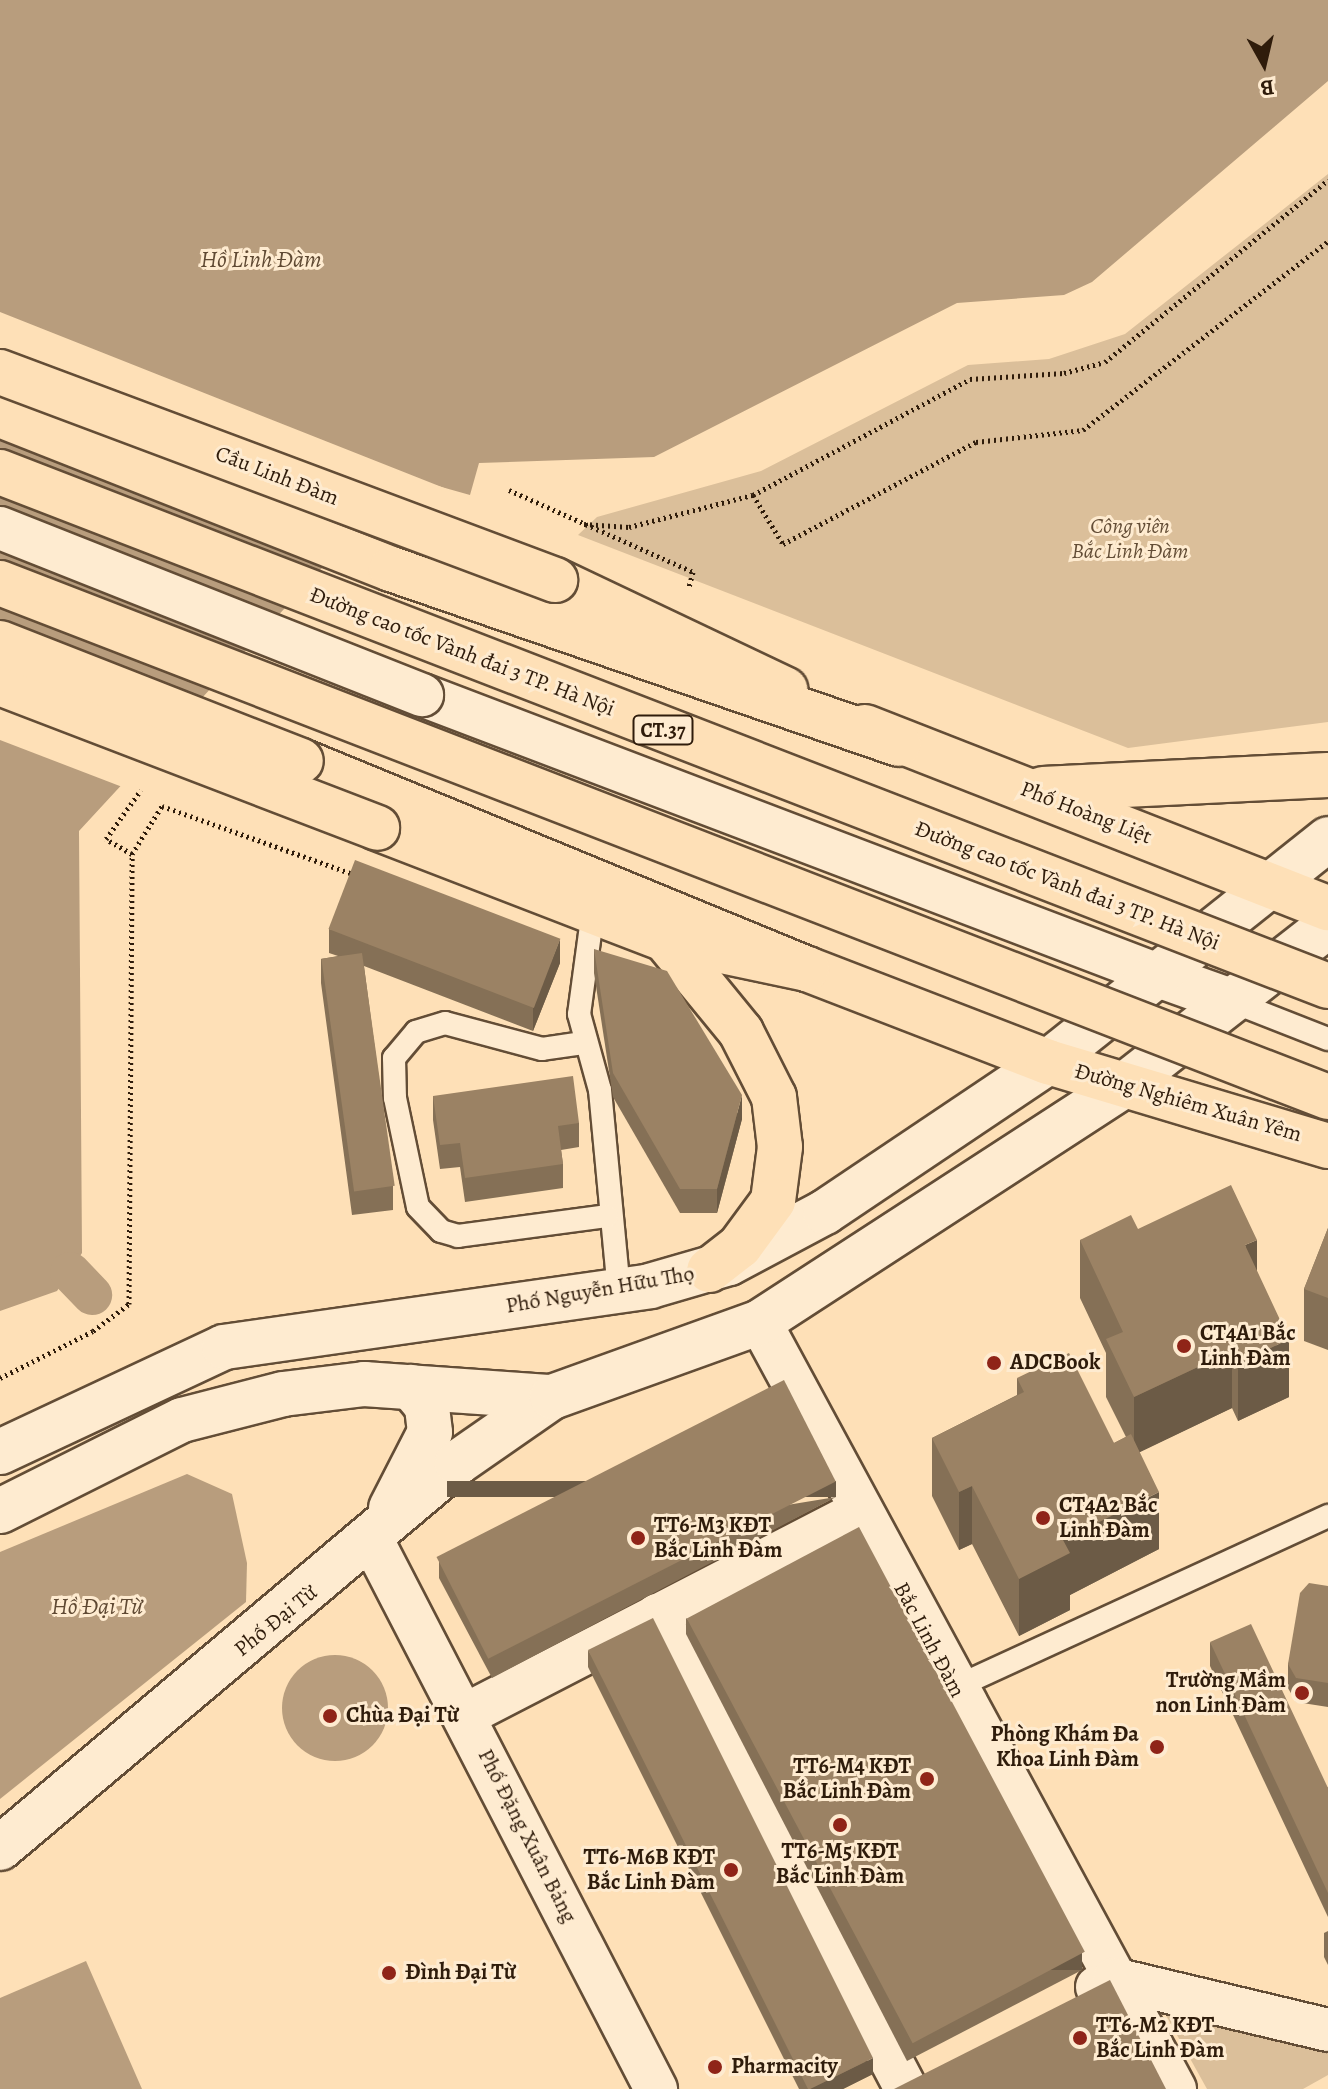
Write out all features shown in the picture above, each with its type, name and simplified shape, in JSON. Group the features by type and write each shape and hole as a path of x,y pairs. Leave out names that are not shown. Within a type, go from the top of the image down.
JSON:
{"main road":[{"name":"Cầu Linh Đàm","path":"0,372 555,580 899,744"},
{"path":"0,415 391,569 899,744"},
{"name":"Đường cao tốc Vành đai 3 TP. Hà Nội","path":"0,472 1328,986"},
{"path":"0,583 1328,1097"},
{"path":"0,643 301,761 807,969 1048,1062"},
{"path":"0,683 665,939 807,969"},
{"name":"Phố Hoàng Liệt","path":"899,744 1027,790 1272,887"},
{"path":"1027,790 1328,775"},
{"name":"Phố Nguyễn Hữu Thọ","path":"0,1452 224,1347 619,1290 709,1270 825,1212 1048,1062 1272,887 1328,839"},
{"path":"1272,887 1328,908"},
{"path":"0,1511 182,1420 283,1394 411,1387 552,1397 760,1322 1123,1086 1328,926"},
{"path":"665,939 741,1032 774,1097 780,1147 773,1201 740,1246 709,1270"},
{"path":"1158,975 1231,1001"},
{"name":"Đường Nghiêm Xuân Yêm","path":"1048,1062 1328,1146"},
{"path":"373,1542 430,1432 427,1406 411,1387"},
{"name":"Phố Đại Từ","path":"0,1848 373,1542 457,1463 552,1397"}],"street":[{"path":"0,528 422,695 1158,975"},
{"name":"Bắc Linh Đàm","path":"760,1322 954,1688 1175,2089"},
{"path":"465,1715 861,1511"},
{"name":"Phố Đặng Xuân Bảng","path":"373,1542 656,2089"},
{"path":"657,1615 900,2087 946,2064"},
{"path":"1058,2007 1114,1979 1328,2030"}],"lane":[{"path":"593,911 579,1014 583,1043 600,1090 612,1192 607,1216 619,1290"},
{"path":"1231,1001 1328,1039"},
{"path":"583,1043 542,1049 445,1023 416,1032 394,1058 395,1098 418,1207 441,1231 458,1236 607,1216"},
{"path":"954,1688 1328,1516"}],"path":[{"path":"584,524 629,527 753,495 970,379 1064,373 1105,362 1328,180"},
{"path":"753,495 783,544 976,442 1083,430 1328,241"},
{"path":"509,490 693,572 689,587"},
{"path":"132,854 106,839 141,790"},
{"path":"0,1378 93,1331 129,1304 134,1285 132,854 162,806 369,880"}],"green space":[{"name":"Công viên Bắc Linh Đàm","path":"1328,174 1328,722 1128,748 578,535 597,517 761,471 968,365 1049,359 1125,334"},
{"path":"1157,1999 1328,2048 1328,2075 1303,2089 1207,2089"}],"water":[{"name":"Hồ Linh Đàm","path":"0,0 1328,0 1328,81 1092,282 1064,295 957,303 654,457 479,463 470,495 406,477 79,831 82,1253 57,1291 0,1311"},
{"name":"Hồ Đại Từ","path":"187,1474 232,1494 247,1563 246,1602 0,1799 0,1552"},
{"path":"335,1655 355,1659 372,1671 384,1688 388,1708 384,1728 372,1745 355,1757 335,1761 315,1757 298,1745 286,1728 282,1708 286,1688 298,1671 315,1659"},
{"path":"86,1961 142,2089 0,2089 0,1998"}],"pier":[{"path":"0,312 472,499 408,481 359,534 0,398"},
{"path":"0,655 183,725 125,788 0,740"}],"building":[{"path":"355,860 560,939 534,1008 328,929"},
{"path":"594,949 667,971 742,1095 717,1189 680,1189 613,1073"},
{"path":"362,953 395,1186 354,1191 321,959"},
{"path":"573,1076 579,1123 558,1126 563,1164 465,1178 460,1143 440,1145 433,1096"},
{"path":"1231,1185 1257,1240 1245,1245 1289,1339 1238,1364 1232,1351 1134,1397 1106,1339 1123,1332 1080,1240 1131,1215 1138,1229"},
{"path":"1328,1228 1328,1298 1304,1289"},
{"path":"1069,1353 1114,1443 1131,1434 1159,1492 1063,1540 1070,1553 1019,1579 972,1486 959,1492 932,1438 1024,1392 1017,1378"},
{"name":"TT6-M3 KĐT Bắc Linh Đàm","path":"784,1380 836,1482 488,1659 437,1557"},
{"path":"859,1527 1085,1952 913,2043 687,1619"},
{"path":"1309,1583 1328,1586 1328,1683 1296,1678 1288,1664 1300,1593"},
{"name":"TT6-M6B KĐT Bắc Linh Đàm","path":"653,1618 873,2058 810,2089 588,1650"},
{"path":"1251,1624 1328,1788 1328,1893 1210,1642"},
{"name":"TT6-M2 KĐT Bắc Linh Đàm","path":"1110,1980 1166,2089 894,2089"}],"waterway":[{"path":"70,1272 92,1295"}],"place":[{"name":"CT4A1 Bắc Linh Đàm","path":"1184,1346"},
{"name":"ADCBook","path":"994,1363"},
{"name":"CT4A2 Bắc Linh Đàm","path":"1043,1518"},
{"name":"TT6-M3 KĐT Bắc Linh Đàm","path":"638,1538"},
{"name":"Trường Mầm non Linh Đàm","path":"1302,1693"},
{"name":"Chùa Đại Từ","path":"330,1716"},
{"name":"Phòng Khám Đa Khoa Linh Đàm","path":"1157,1747"},
{"name":"TT6-M4 KĐT Bắc Linh Đàm","path":"927,1779"},
{"name":"TT6-M5 KĐT Bắc Linh Đàm","path":"840,1825"},
{"name":"TT6-M6B KĐT Bắc Linh Đàm","path":"731,1870"},
{"name":"Đình Đại Từ","path":"389,1973"},
{"name":"TT6-M2 KĐT Bắc Linh Đàm","path":"1080,2038"},
{"name":"Pharmacity","path":"715,2067"}]}
